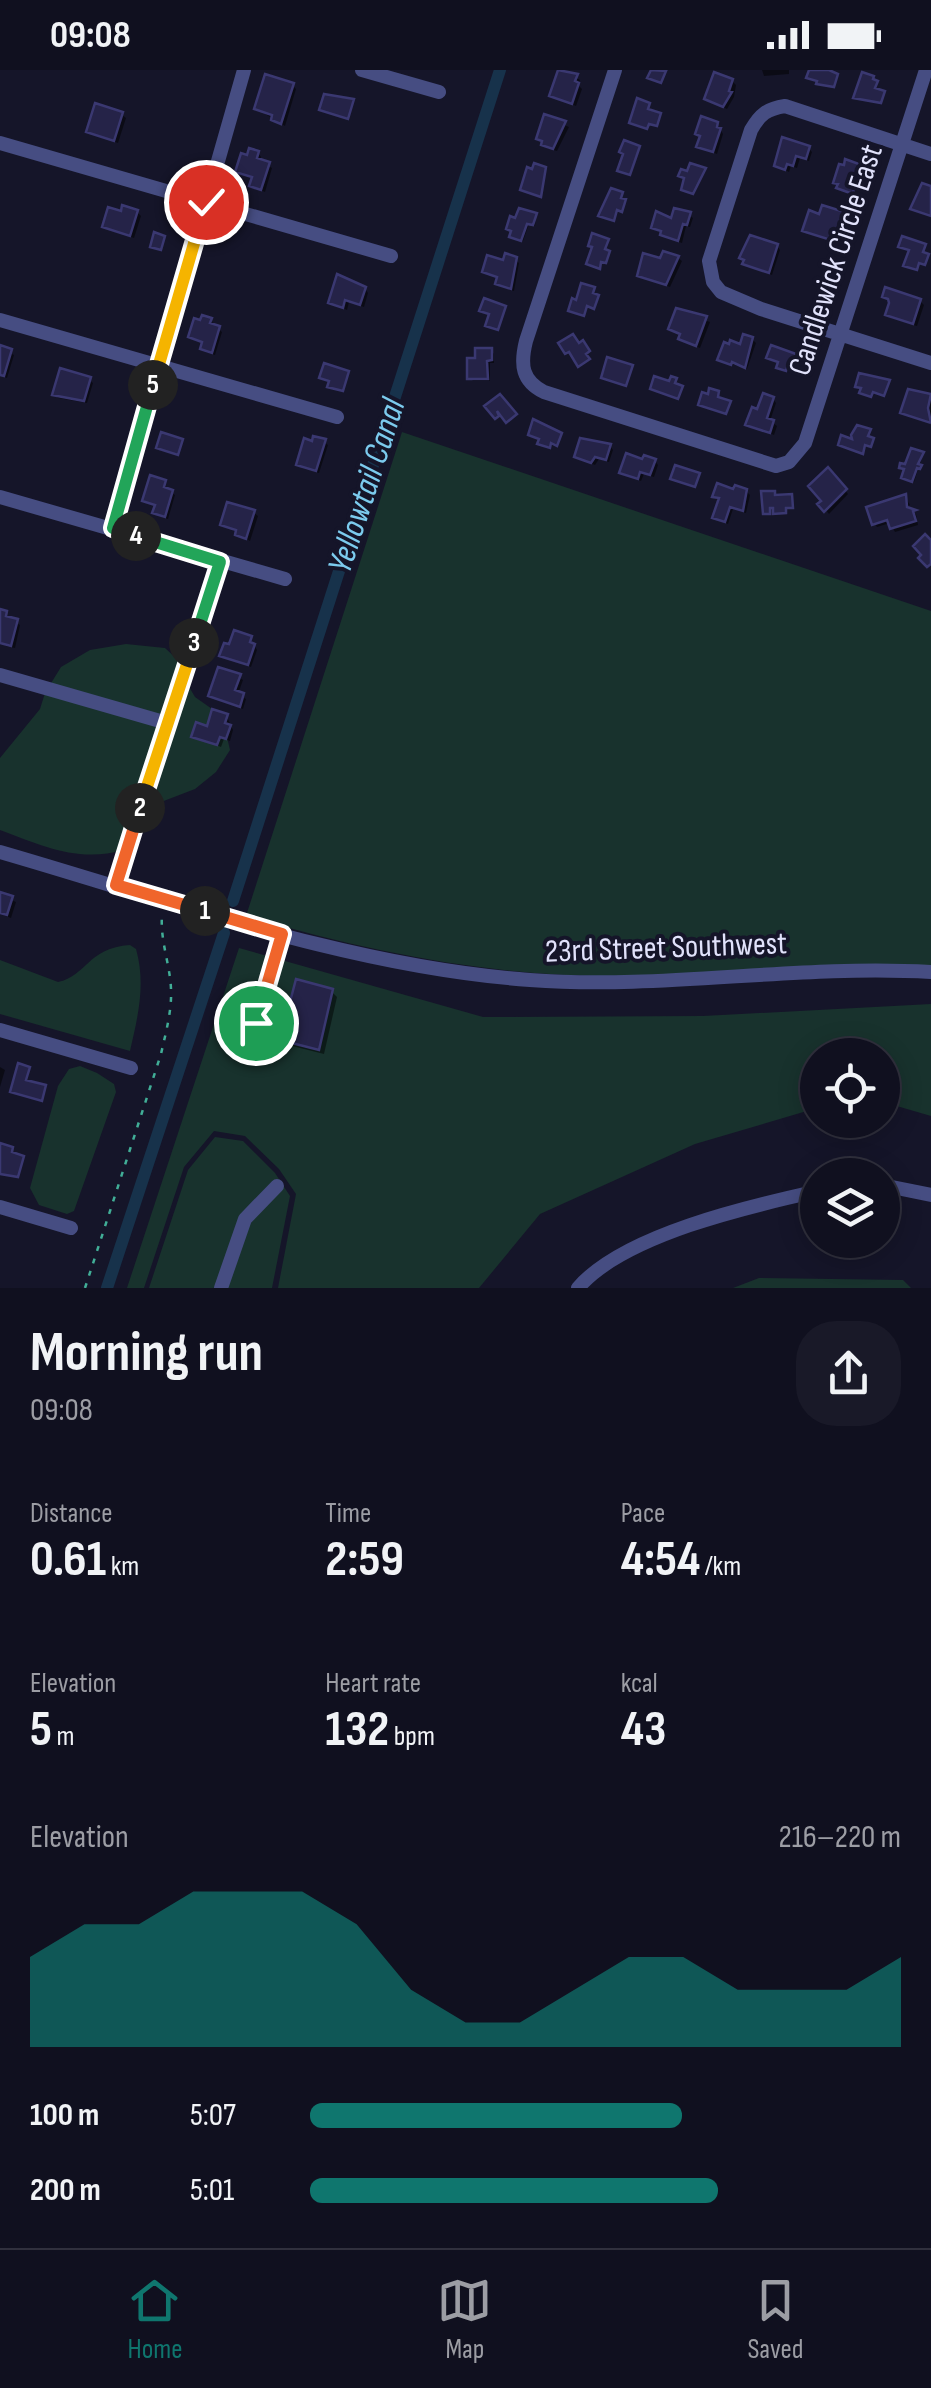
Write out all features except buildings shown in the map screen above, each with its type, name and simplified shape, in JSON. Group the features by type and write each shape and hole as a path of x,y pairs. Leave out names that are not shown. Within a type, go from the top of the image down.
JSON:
{"street":[{"path":"113,528 244,70"},
{"path":"362,70 439,92"},
{"name":"Candlewick Circle East","path":"616,70 526,342 522,370 532,386 544,392 776,466 789,462 805,443 926,70"},
{"path":"931,154 785,106 768,109 751,130 709,261 713,282 721,292 931,363"},
{"path":"0,143 392,256"},
{"path":"0,320 337,417"},
{"path":"0,497 285,580"},
{"path":"116,885 220,562"},
{"path":"0,674 167,723"},
{"name":"23rd Street Southwest","path":"0,852 282,934 425,968 541,981 635,983 842,970 931,972"},
{"path":"256,1023 282,934"},
{"path":"0,1030 131,1068"},
{"path":"222,1288 244,1218 277,1186"},
{"path":"900,1189 931,1195"},
{"path":"578,1288 620,1255 650,1239 800,1196"},
{"path":"0,1207 70,1228"}],"path":[{"path":"85,1288 170,1016 171,988 161,929 164,899"}],"green space":[{"path":"402,432 931,611 931,966 820,966 635,976 536,973 390,952 246,916"},
{"path":"126,644 165,648 181,663 195,697 222,716 230,750 216,772 195,789 148,807 124,850 76,854 0,830 0,758 40,709 61,667 90,650"},
{"path":"130,945 136,949 141,987 130,1051 0,1014 0,960 58,982 68,979 105,951"},
{"path":"239,948 483,1017 703,1016 931,1004 931,1116 900,1107 900,1038 800,1038 800,1113 695,1144 540,1214 479,1288 278,1288 296,1194 279,1169 245,1136 214,1131 184,1167 144,1288 127,1288"},
{"path":"80,1066 114,1084 116,1092 74,1211 67,1214 39,1205 30,1188 58,1086 69,1069"},
{"path":"215,1137 243,1141 275,1173 290,1196 272,1288 149,1288 188,1170"},
{"path":"759,1278 903,1280 911,1288 733,1288"}],"waterway":[{"name":"Yellowtail Canal","path":"233,901 500,70"},
{"name":"Yellowtail Canal","path":"107,1288 224,933"}],"route":[{"path":"206,202 113,528 220,562 116,885 282,934 256,1023"}]}
